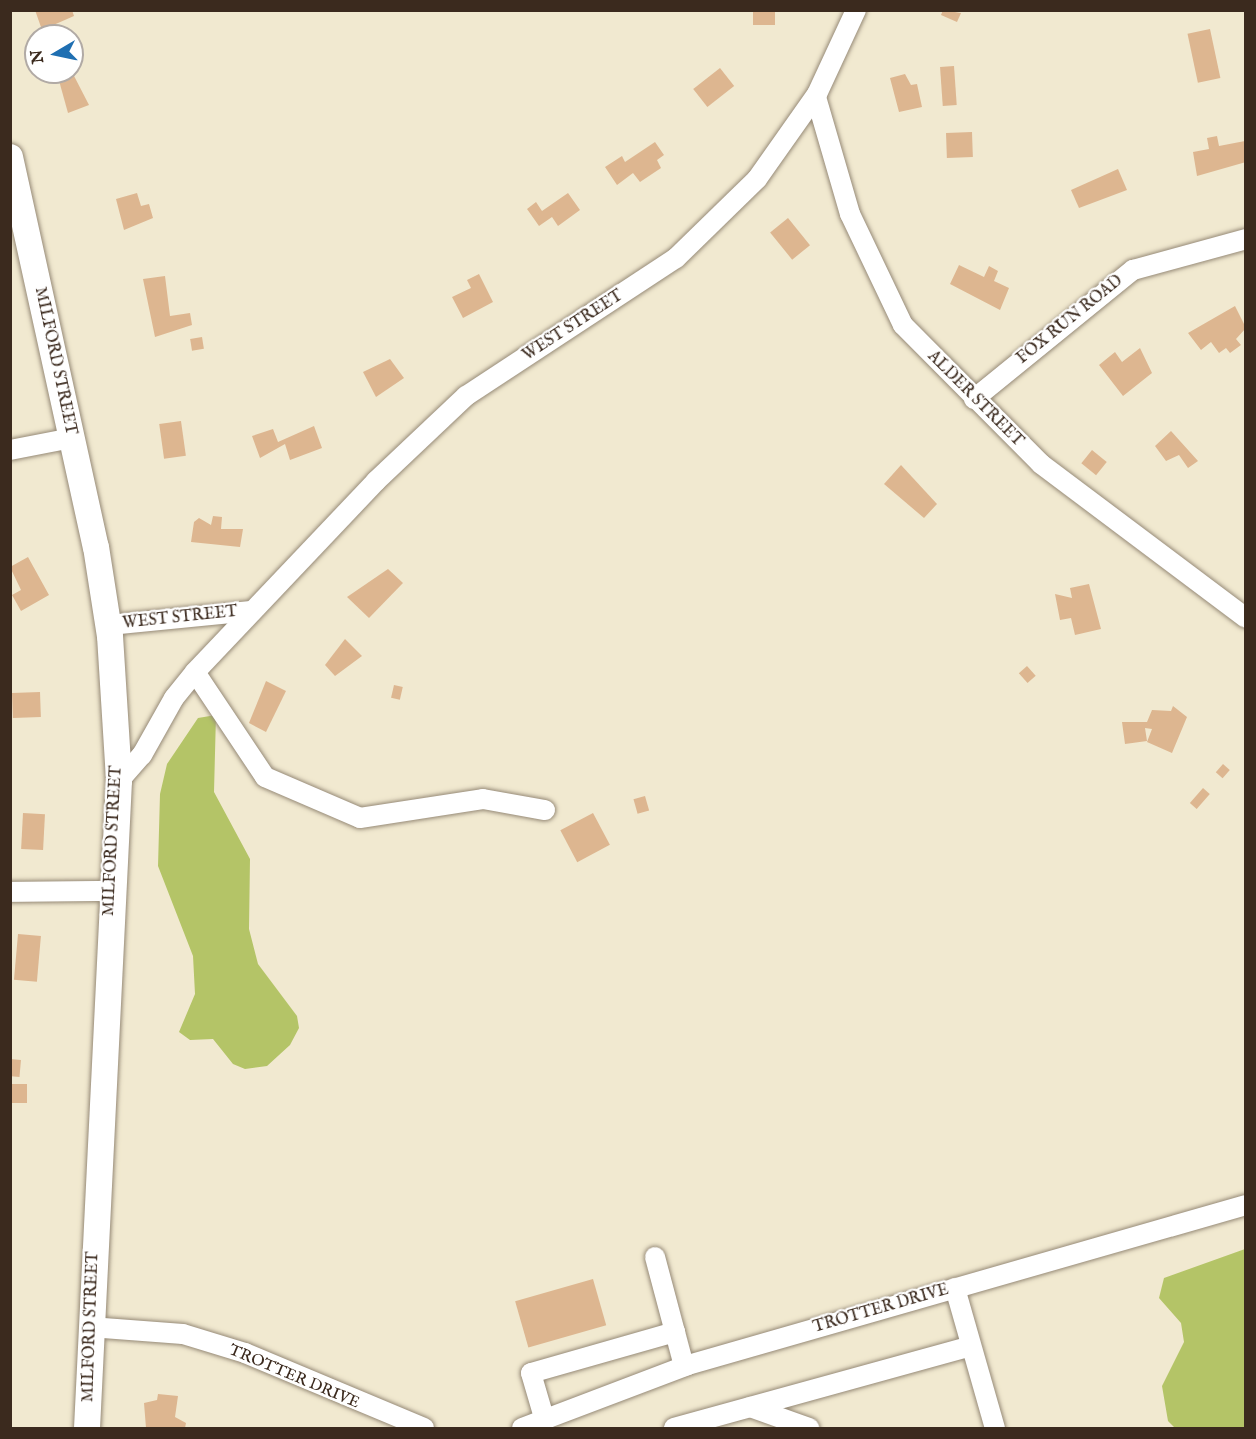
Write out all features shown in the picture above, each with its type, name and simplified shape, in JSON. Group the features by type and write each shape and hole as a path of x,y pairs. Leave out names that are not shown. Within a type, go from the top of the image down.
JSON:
{"main road":[{"name":"MILFORD STREET","path":"10,157 72,438 109,626 119,780 110,891 87,1428"}],"street":[{"name":"WEST STREET","path":"119,780 142,755 174,698 195,672 251,611 466,396 676,258 757,178 816,97 856,10"},
{"name":"ALDER STREET","path":"816,97 850,213 875,274 903,325 1041,464 1245,618"},
{"name":"FOX RUN ROAD","path":"974,399 1133,270 1245,239"},
{"path":"10,450 72,438"},
{"name":"WEST STREET","path":"109,626 251,611"},
{"path":"195,672 265,777 360,818 483,799 545,810"},
{"path":"10,892 110,891"},
{"name":"TROTTER DRIVE","path":"522,1428 684,1366 1245,1205"},
{"path":"655,1257 684,1366"},
{"path":"955,1288 995,1428"},
{"name":"TROTTER DRIVE","path":"90,1327 183,1334 245,1353 424,1428"},
{"path":"545,1421 531,1373 675,1332"},
{"path":"674,1428 971,1346"},
{"path":"750,1407 809,1428"}],"green space":[{"path":"216,715 214,792 250,859 249,929 258,964 297,1016 299,1028 290,1045 267,1066 245,1069 233,1064 213,1039 190,1040 179,1032 195,994 193,956 158,866 160,794 167,764 198,718"},
{"path":"1245,1249 1245,1428 1175,1428 1168,1421 1162,1386 1184,1342 1181,1323 1159,1298 1164,1278"}],"building":[{"path":"35,10 72,10 74,16 56,24 40,24"},
{"path":"753,10 775,10 775,25 753,25"},
{"path":"943,10 961,13 957,22 941,15"},
{"path":"1210,29 1220,78 1198,83 1188,34"},
{"path":"954,66 957,105 943,106 940,67"},
{"path":"720,68 734,86 707,107 693,89"},
{"path":"905,74 911,85 917,84 922,107 899,112 890,78"},
{"path":"60,84 78,84 89,105 68,113"},
{"path":"972,132 973,157 947,158 946,133"},
{"path":"1217,136 1219,146 1245,141 1246,162 1197,176 1193,152 1209,149 1207,138"},
{"path":"655,142 664,155 657,160 661,168 640,182 633,173 617,185 605,167 622,156 625,162"},
{"path":"1118,169 1127,190 1079,208 1071,190"},
{"path":"137,193 141,206 149,204 153,218 124,230 116,199"},
{"path":"568,193 580,210 558,226 552,217 539,226 527,209 536,202 542,211"},
{"path":"788,218 810,245 792,260 770,232"},
{"path":"959,265 984,277 989,266 998,271 994,281 1009,288 1000,310 950,284"},
{"path":"479,274 493,302 463,318 452,297 471,288 467,280"},
{"path":"165,276 170,316 190,313 192,325 155,337 143,279"},
{"path":"1235,306 1246,328 1236,339 1241,345 1230,353 1226,348 1219,353 1211,342 1201,350 1188,333"},
{"path":"202,337 204,349 192,351 190,339"},
{"path":"1140,348 1152,373 1123,396 1099,365 1115,352 1122,362"},
{"path":"390,359 404,378 376,397 363,372"},
{"path":"181,421 186,456 164,459 159,424"},
{"path":"314,426 322,448 290,460 285,444 260,458 252,436 273,429 278,442"},
{"path":"1171,431 1198,461 1188,468 1179,455 1166,461 1155,446"},
{"path":"1092,450 1107,462 1096,475 1081,463"},
{"path":"901,465 937,504 924,518 884,484"},
{"path":"213,516 222,517 221,529 243,529 240,547 191,542 194,522 199,518 211,525"},
{"path":"28,557 49,595 21,611 12,595 21,590 10,567"},
{"path":"388,569 403,583 369,618 347,597"},
{"path":"1089,584 1101,629 1075,635 1071,618 1060,620 1055,594 1072,598 1070,588"},
{"path":"345,639 362,656 335,676 325,665"},
{"path":"1027,666 1036,676 1028,683 1019,673"},
{"path":"266,681 286,691 266,732 249,723"},
{"path":"394,685 403,687 400,700 391,698"},
{"path":"40,692 41,717 13,718 12,693"},
{"path":"1173,706 1187,717 1172,753 1147,742 1152,729 1145,728 1147,741 1125,744 1122,722 1147,722 1152,710 1171,711"},
{"path":"1223,764 1230,770 1223,778 1216,772"},
{"path":"1203,788 1210,794 1197,809 1190,803"},
{"path":"645,796 649,810 638,814 633,799"},
{"path":"23,813 45,814 43,850 21,849"},
{"path":"593,813 610,845 577,862 560,830"},
{"path":"18,934 41,936 37,982 14,980"},
{"path":"10,1059 21,1060 19,1077 10,1076"},
{"path":"10,1084 27,1084 27,1103 10,1103"},
{"path":"593,1279 606,1325 528,1347 515,1301"},
{"path":"158,1394 178,1396 175,1417 186,1423 185,1428 146,1428 144,1403 157,1400"}]}
